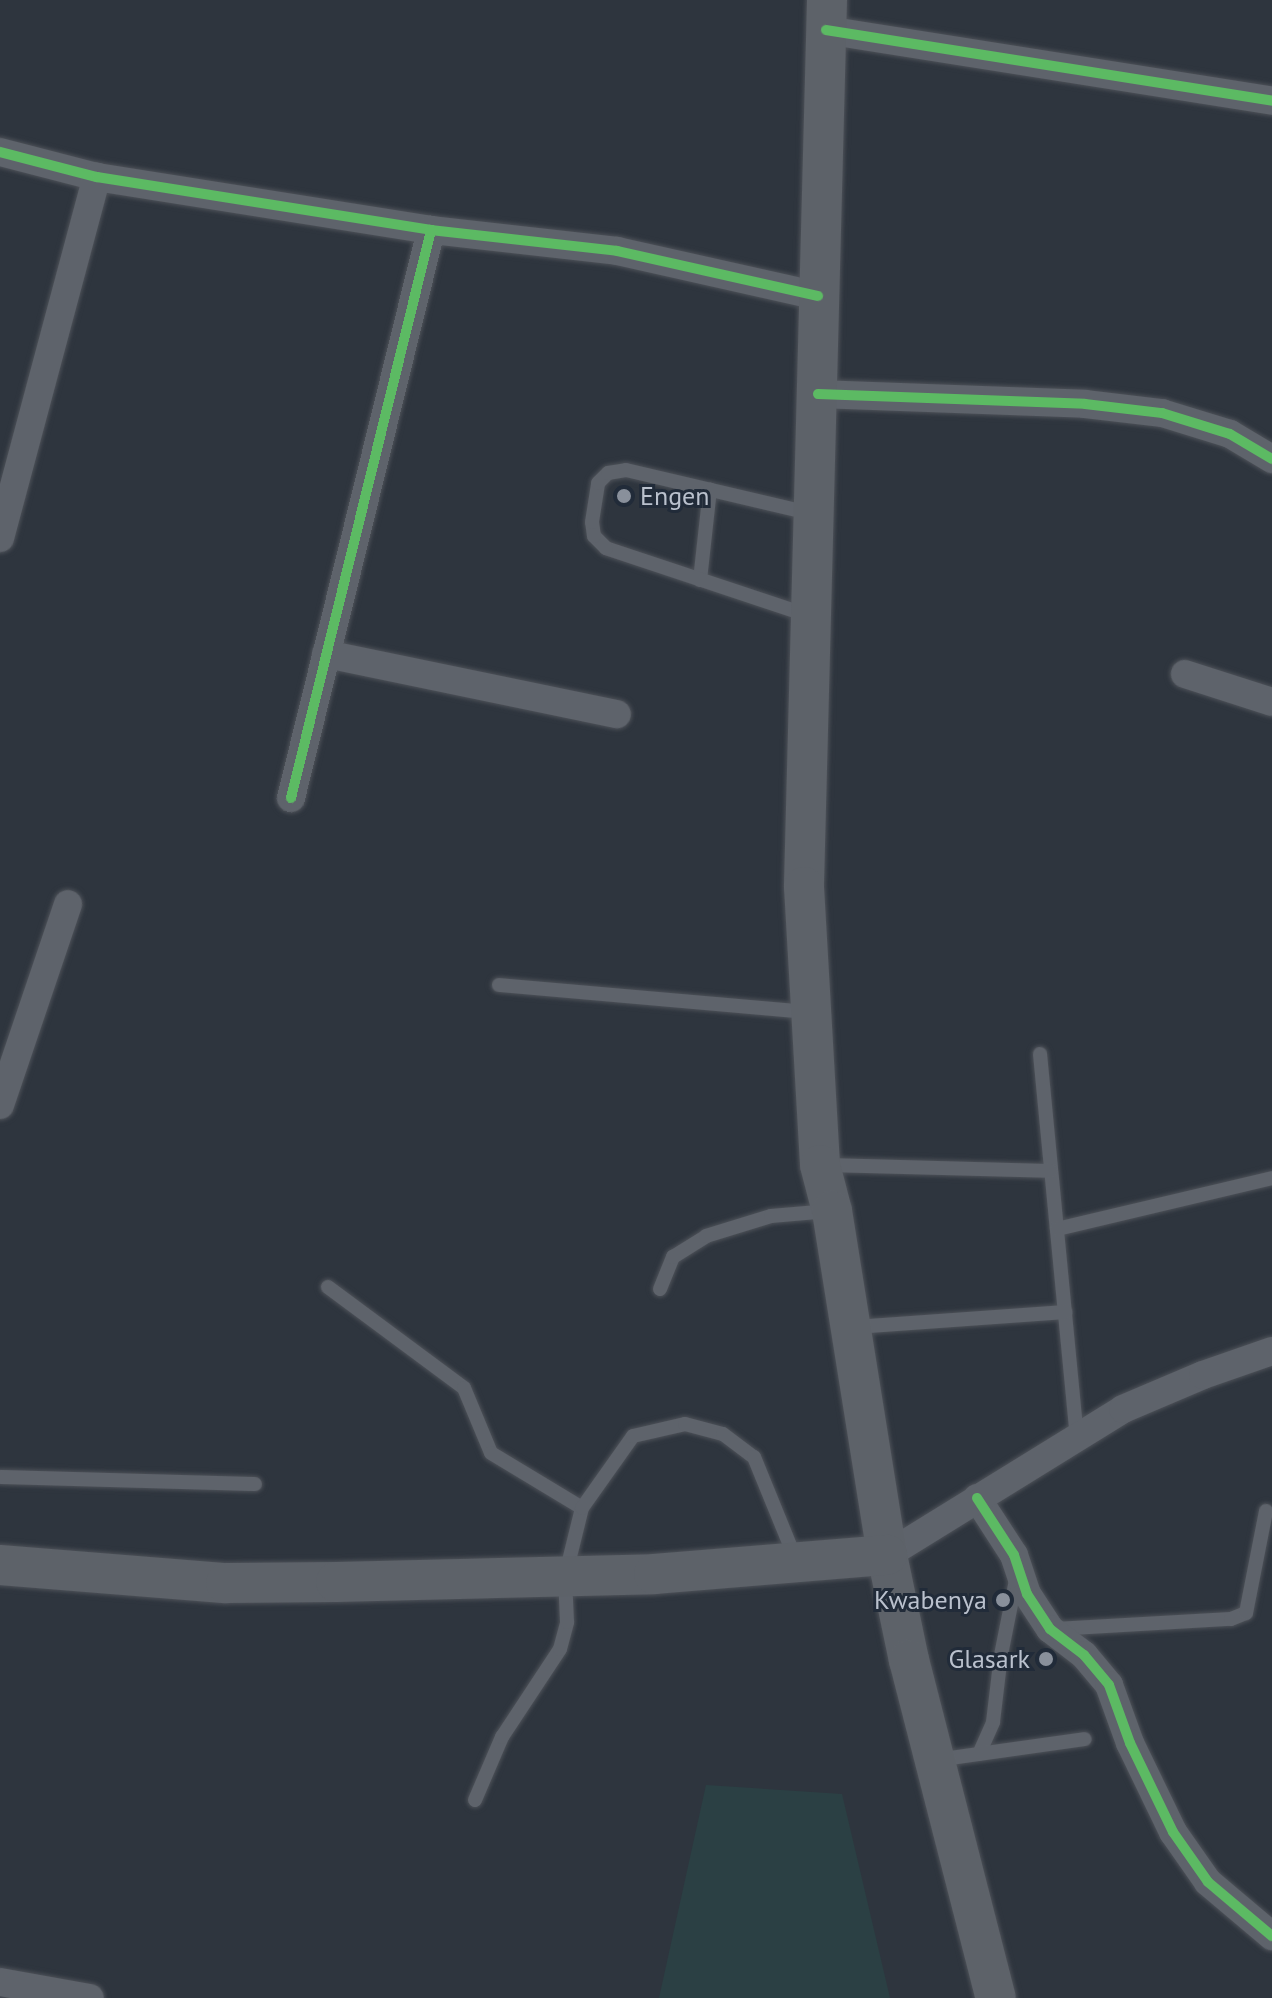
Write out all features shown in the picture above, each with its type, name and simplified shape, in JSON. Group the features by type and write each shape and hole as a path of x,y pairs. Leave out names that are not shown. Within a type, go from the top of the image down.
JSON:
{"main road":[{"path":"826,15 804,887 820,1165 832,1211 887,1555 996,1998"},
{"path":"0,1565 226,1583 565,1577 735,1569 796,1560 887,1555"}],"street":[{"path":"826,15 1272,101"},
{"path":"0,152 97,177 431,230 617,251 818,296"},
{"path":"0,538 12,455 97,177"},
{"path":"291,798 431,230"},
{"path":"818,394 1085,404 1162,413 1230,434 1272,459"},
{"path":"326,654 617,714"},
{"path":"1185,674 1272,702"},
{"path":"0,1105 68,904"},
{"path":"887,1555 1123,1409 1272,1351"},
{"path":"977,1498 1019,1567 1027,1594 1050,1629 1084,1655 1109,1685 1130,1743 1173,1832 1208,1882 1272,1936"},
{"path":"0,1982 90,1998"}],"lane":[{"path":"812,617 606,548 594,536 592,522 598,483 608,473 626,470 815,515"},
{"path":"700,580 710,490"},
{"path":"499,985 810,1012"},
{"path":"1040,1054 1077,1435"},
{"path":"820,1165 1051,1171"},
{"path":"1057,1229 1272,1178"},
{"path":"660,1289 673,1257 706,1236 771,1216 832,1211"},
{"path":"328,1287 464,1388 491,1453 582,1508"},
{"path":"850,1328 1065,1312"},
{"path":"475,1800 502,1737 560,1649 568,1606 565,1577 582,1508 633,1436 685,1424 723,1434 754,1457 796,1560"},
{"path":"0,1477 255,1484"},
{"path":"1050,1629 1231,1619 1246,1613 1266,1511"},
{"path":"979,1754 993,1722 1001,1655 1019,1567"},
{"path":"936,1760 1085,1739"}],"green space":[{"path":"706,1785 842,1794 890,1998 659,1998"}],"cycle path":[{"path":"826,30 1272,101"},
{"path":"0,152 97,177 431,230 617,251 818,296"},
{"path":"291,798 431,230"},
{"path":"818,394 1085,404 1162,413 1230,434 1272,459"},
{"path":"977,1498 1014,1555 1027,1594 1050,1629 1084,1655 1109,1685 1130,1743 1173,1832 1208,1882 1272,1936"}],"place":[{"name":"Engen","path":"624,496"},
{"name":"Kwabenya","path":"1003,1600"},
{"name":"Glasark","path":"1046,1659"}]}
